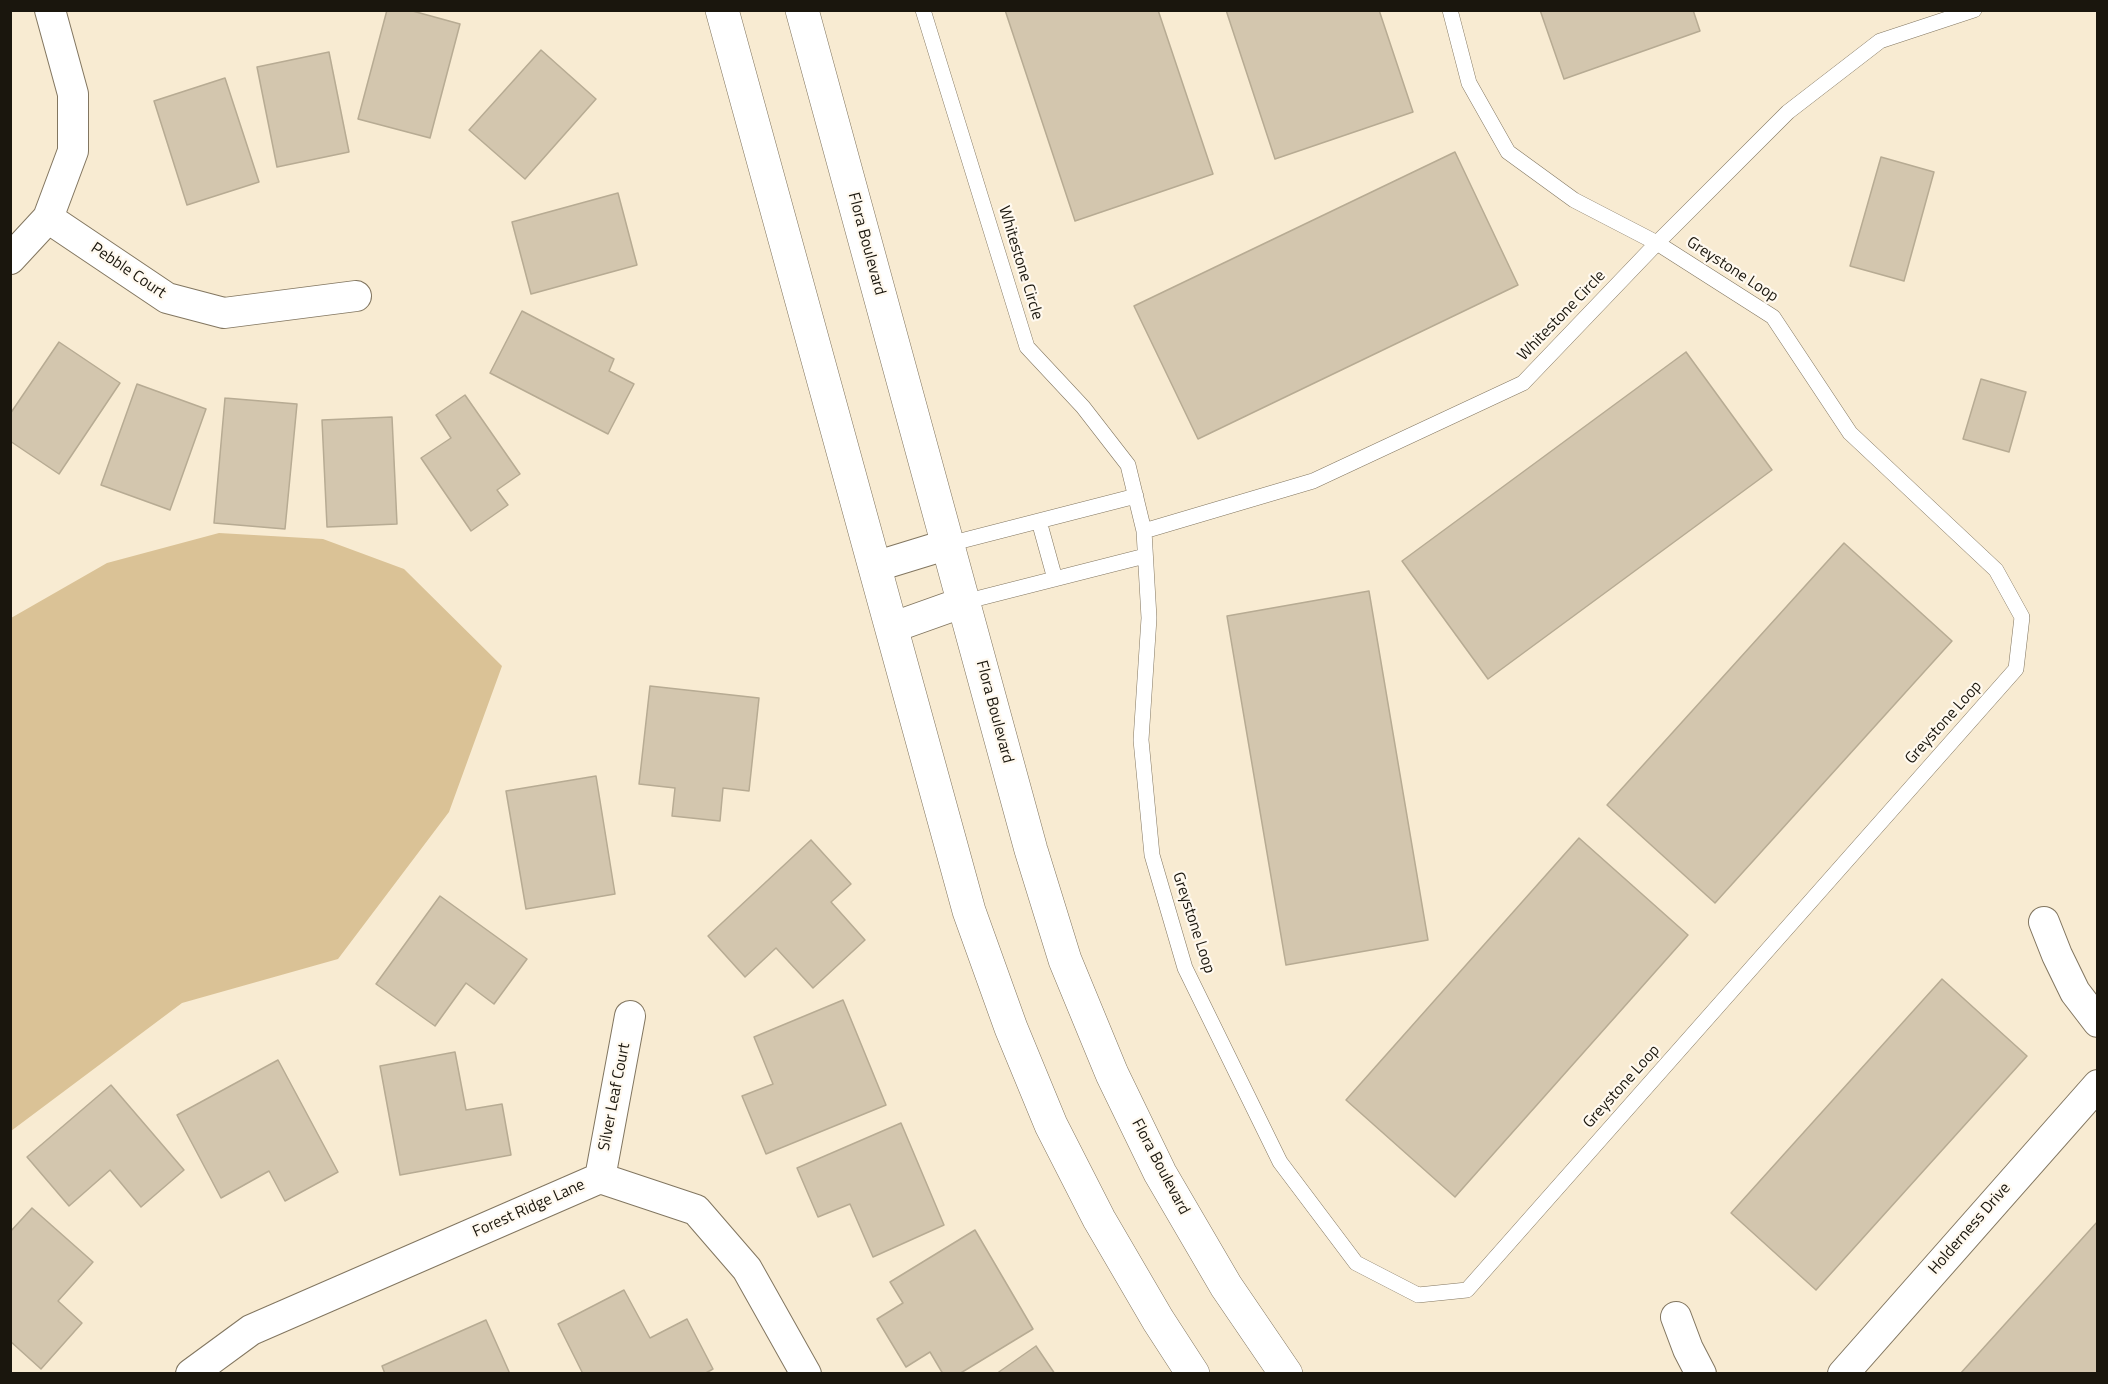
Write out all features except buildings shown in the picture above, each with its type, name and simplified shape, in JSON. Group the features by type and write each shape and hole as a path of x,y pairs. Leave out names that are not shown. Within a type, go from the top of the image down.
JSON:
{"street":[{"path":"10,259 48,218 73,151 73,94 50,10"},
{"path":"722,10 969,911 1011,1028 1051,1125 1099,1219 1158,1320 1193,1374"},
{"name":"Flora Boulevard","path":"802,10 1031,850 1065,960 1112,1074 1160,1173 1226,1286 1286,1374"},
{"name":"Pebble Court","path":"48,218 167,298 224,313 356,296"},
{"path":"874,567 949,544"},
{"path":"891,628 964,602"},
{"path":"2044,922 2075,992 2097,1022"},
{"name":"Silver Leaf Court","path":"600,1178 630,1016"},
{"name":"Holderness Drive","path":"1843,1374 2097,1085"},
{"name":"Forest Ridge Lane","path":"191,1374 251,1330 600,1178 696,1210 747,1269 806,1374"},
{"path":"1676,1317 1688,1349 1701,1374"}],"lane":[{"name":"Whitestone Circle","path":"923,10 1027,347 1083,407 1128,465 1144,531 1314,481 1522,383 1788,112 1880,42 1974,10"},
{"name":"Greystone Loop","path":"1144,531 1149,618 1142,752 1152,855 1185,968 1280,1162 1356,1263 1418,1295 1467,1290 2016,669 2022,617 1996,570 1850,433 1773,317 1657,243 1574,200 1508,152 1469,82 1450,10"},
{"path":"949,544 1136,496"},
{"path":"1039,521 1055,579"},
{"path":"964,602 1145,556"}],"shaded area":[{"path":"219,533 323,539 404,569 502,666 449,812 338,959 182,1003 11,1131 11,618 107,563"}]}
